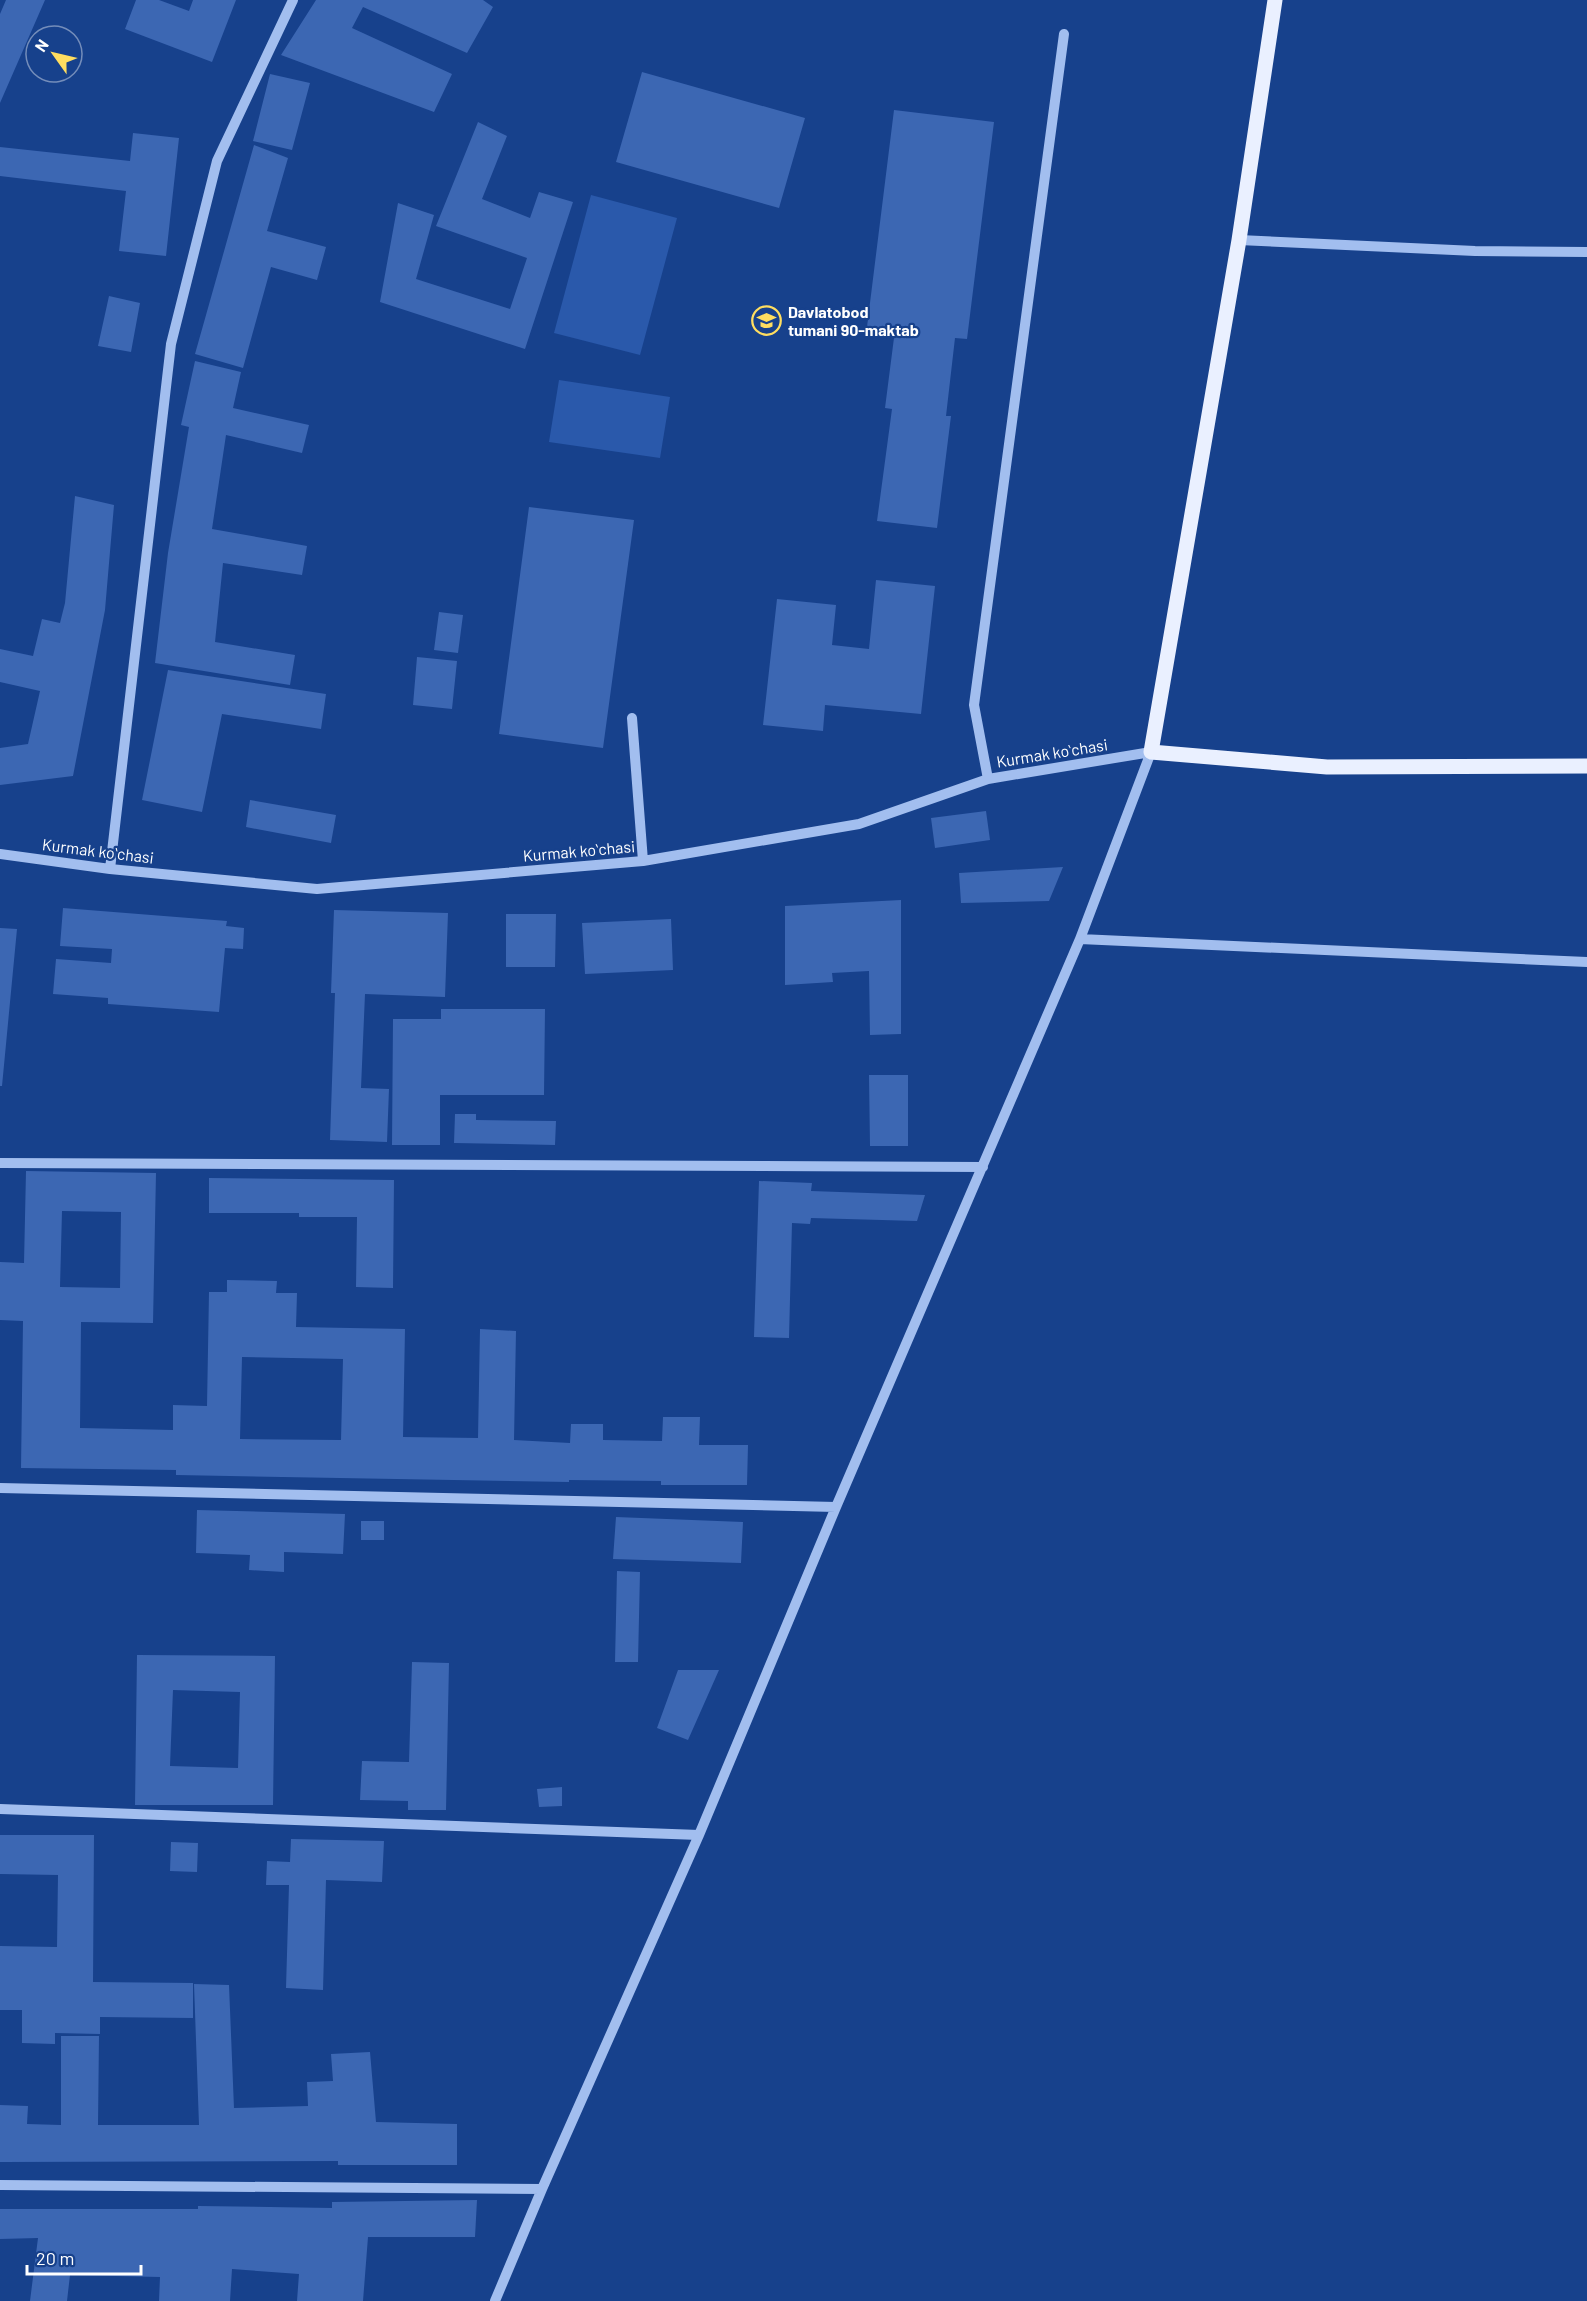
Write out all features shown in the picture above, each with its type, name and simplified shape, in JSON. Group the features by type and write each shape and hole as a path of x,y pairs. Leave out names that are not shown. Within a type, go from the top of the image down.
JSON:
{"main road":[{"path":"1275,0 1239,240 1150,752 1326,767 1587,766"}],"street":[{"path":"110,868 171,344 217,161 293,0"},
{"path":"988,779 974,705 1064,34"},
{"path":"1239,240 1475,252 1587,252"},
{"path":"632,718 643,861"},
{"path":"495,2301 542,2189 699,1835 836,1507 1080,939 1150,752"},
{"name":"Kurmak koʻchasi","path":"0,854 110,868 317,889 643,861 859,824 988,779 1150,752"},
{"path":"1080,939 1587,962"},
{"path":"0,1163 983,1167"},
{"path":"0,1488 836,1507"},
{"path":"0,1809 699,1835"},
{"path":"0,2185 542,2189"}],"shaded area":[{"path":"591,195 677,218 640,355 554,333"},
{"path":"559,380 670,397 660,458 549,442"}],"building":[{"path":"6,0 45,0 35,24 24,24 24,48 0,103 0,14"},
{"path":"136,0 159,0 189,11 193,0 236,0 212,62 125,29"},
{"path":"316,0 483,0 493,7 467,53 363,7 352,28 452,74 434,112 281,55"},
{"path":"642,72 805,118 779,208 616,162"},
{"path":"270,74 310,83 292,150 253,141"},
{"path":"894,110 994,122 967,339 955,338 946,416 951,416 937,528 877,521 892,409 885,408 895,330 867,327"},
{"path":"478,122 507,136 482,199 530,218 539,192 573,202 525,349 380,302 398,203 434,215 416,279 510,309 527,258 436,226"},
{"path":"133,133 179,138 166,256 119,251 126,191 0,176 0,147 130,161"},
{"path":"254,145 288,158 267,231 326,247 317,280 271,267 243,368 195,354"},
{"path":"109,296 140,303 131,352 98,346"},
{"path":"195,361 241,372 233,408 309,425 302,453 226,435 212,529 307,546 302,575 223,563 215,642 295,655 290,685 155,663 168,553 189,427 181,425"},
{"path":"75,496 114,505 105,610 73,776 0,785 0,748 28,744 40,691 0,682 0,649 33,656 42,619 60,623 65,603"},
{"path":"529,507 634,520 603,748 499,734"},
{"path":"876,580 935,586 921,714 825,705 823,731 763,725 777,599 836,605 832,645 869,649"},
{"path":"439,612 463,615 458,653 434,650"},
{"path":"417,657 457,661 452,709 413,705"},
{"path":"168,670 326,694 321,729 222,714 202,812 142,800"},
{"path":"250,800 336,815 331,843 246,827"},
{"path":"986,811 990,840 935,848 931,818"},
{"path":"1063,867 1049,901 961,903 959,873"},
{"path":"901,900 901,1034 870,1035 869,971 832,973 833,982 785,985 785,906"},
{"path":"63,908 227,921 226,926 244,928 243,949 225,948 219,1012 108,1004 108,998 53,994 56,959 111,963 112,949 60,946"},
{"path":"334,910 448,913 445,997 365,994 361,1088 389,1089 387,1142 330,1140 335,993 331,993"},
{"path":"506,914 556,914 555,967 506,967"},
{"path":"671,919 673,970 585,974 582,923"},
{"path":"0,928 17,929 2,1086 0,1086"},
{"path":"441,1009 545,1009 544,1095 440,1095 440,1145 392,1145 393,1019 441,1019"},
{"path":"869,1075 908,1075 908,1146 870,1146"},
{"path":"455,1114 476,1114 476,1120 556,1121 555,1145 454,1143"},
{"path":"26,1171 156,1173 153,1323 81,1322 80,1428 173,1430 173,1405 207,1406 209,1292 227,1292 227,1280 277,1281 276,1293 297,1293 296,1327 405,1329 403,1437 478,1438 480,1329 516,1331 514,1440 570,1443 571,1424 603,1424 603,1440 662,1441 663,1417 700,1417 699,1445 748,1445 747,1485 661,1485 661,1481 569,1480 569,1482 176,1475 176,1470 21,1468 23,1321 0,1320 0,1262 24,1263","holes":["62,1211 121,1212 120,1288 60,1287","242,1357 343,1359 341,1440 240,1439"]},
{"path":"209,1178 394,1180 393,1288 356,1287 357,1217 299,1217 299,1213 209,1213"},
{"path":"759,1181 812,1183 811,1191 925,1195 917,1221 811,1218 810,1224 792,1223 789,1338 754,1337"},
{"path":"197,1510 345,1514 343,1554 284,1552 284,1572 249,1570 250,1555 196,1553"},
{"path":"616,1517 743,1522 741,1563 613,1559"},
{"path":"361,1521 384,1521 384,1540 361,1540"},
{"path":"617,1571 640,1572 638,1662 615,1662"},
{"path":"137,1655 275,1656 273,1805 135,1805","holes":["173,1690 240,1692 238,1768 170,1766"]},
{"path":"412,1662 449,1663 446,1810 408,1810 408,1801 360,1800 362,1761 409,1762"},
{"path":"678,1670 719,1670 688,1740 657,1728"},
{"path":"562,1787 562,1806 539,1807 537,1789"},
{"path":"0,1835 94,1835 93,1982 193,1983 193,2018 100,2017 100,2034 55,2033 55,2044 22,2043 22,2010 0,2010 0,1946 57,1947 58,1875 0,1874"},
{"path":"291,1839 384,1841 382,1882 326,1880 323,1990 286,1988 289,1885 266,1885 267,1861 290,1862"},
{"path":"171,1842 198,1843 197,1872 170,1871"},
{"path":"194,1984 229,1985 234,2108 308,2106 307,2082 333,2081 331,2054 370,2052 376,2122 457,2124 457,2165 338,2165 338,2161 0,2162 0,2105 28,2106 27,2124 61,2125 61,2036 99,2036 98,2125 199,2125"},
{"path":"477,2200 475,2237 368,2237 363,2301 297,2301 299,2274 232,2269 230,2301 159,2301 160,2277 70,2275 67,2301 30,2301 38,2238 0,2239 0,2209 198,2209 198,2206 332,2208 332,2202"}],"place":[{"name":"Davlatobod tumani 90-maktab","path":"767,321"}]}
